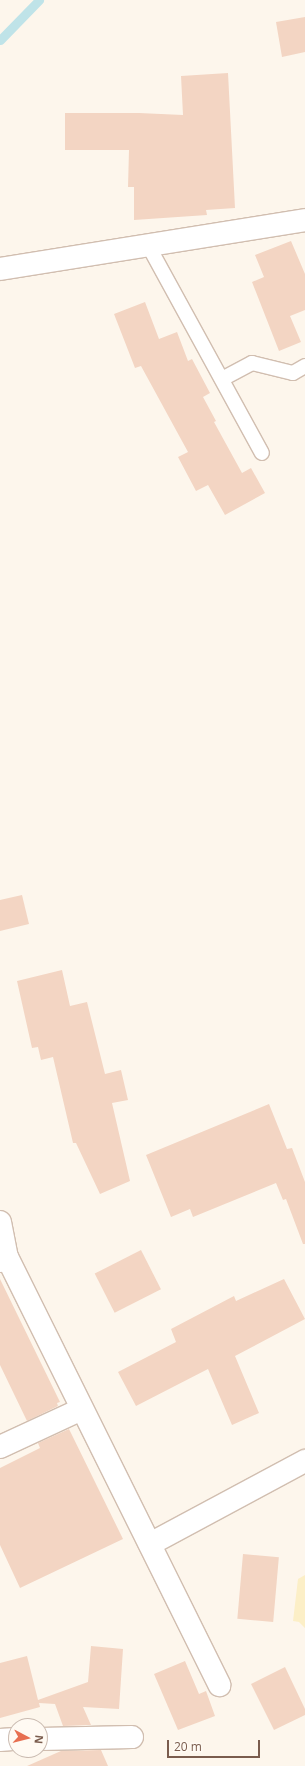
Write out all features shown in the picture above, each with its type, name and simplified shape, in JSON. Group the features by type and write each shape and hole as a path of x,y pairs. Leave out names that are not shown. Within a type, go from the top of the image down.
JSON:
{"street":[{"path":"0,269 305,220"},
{"path":"0,1222 4,1259 150,1544 219,1686"},
{"path":"0,1447 82,1409"},
{"path":"150,1544 305,1461"},
{"path":"48,1739 132,1737"}],"lane":[{"path":"148,245 262,453"},
{"path":"222,380 252,363 294,373 305,366"}],"sand":[{"path":"305,1575 305,1628 299,1622 293,1621 298,1579"}],"building":[{"path":"305,17 305,52 282,57 276,22"},
{"path":"228,73 235,208 206,210 207,215 134,220 134,187 128,187 129,150 65,150 65,113 139,113 183,115 181,76"},
{"path":"291,241 305,274 305,310 290,316 301,342 279,351 252,282 264,277 255,255"},
{"path":"145,302 159,339 177,332 188,361 192,359 210,393 203,397 216,421 214,422 242,473 251,468 265,493 225,515 208,485 196,491 178,457 188,452 141,366 135,368 114,314"},
{"path":"22,895 29,924 0,931 0,900"},
{"path":"62,970 70,1006 87,1002 105,1074 121,1070 128,1100 112,1103 130,1181 100,1194 76,1143 73,1143 53,1057 41,1060 38,1047 32,1048 17,981"},
{"path":"269,1104 287,1149 292,1148 305,1182 305,1244 303,1244 286,1199 283,1200 276,1183 193,1217 190,1209 171,1217 146,1155"},
{"path":"141,1250 161,1289 115,1313 95,1274"},
{"path":"0,1279 60,1402 57,1403 58,1406 27,1421 0,1365"},
{"path":"284,1279 305,1319 235,1356 259,1413 232,1425 208,1369 136,1406 118,1372 176,1342 171,1329 234,1296 236,1301"},
{"path":"69,1429 123,1539 20,1588 0,1545 0,1468 40,1448 38,1443"},
{"path":"243,1554 279,1557 273,1622 237,1619"},
{"path":"91,1646 123,1649 119,1709 83,1707 91,1725 63,1726 55,1704 39,1703 40,1707 0,1718 0,1663 27,1656 38,1700 88,1682"},
{"path":"185,1661 199,1694 206,1691 215,1716 178,1730 154,1674"},
{"path":"285,1667 305,1709 305,1715 274,1730 251,1684"},
{"path":"101,1750 108,1766 27,1766 61,1751"}],"waterway":[{"path":"0,40 39,0"}]}
